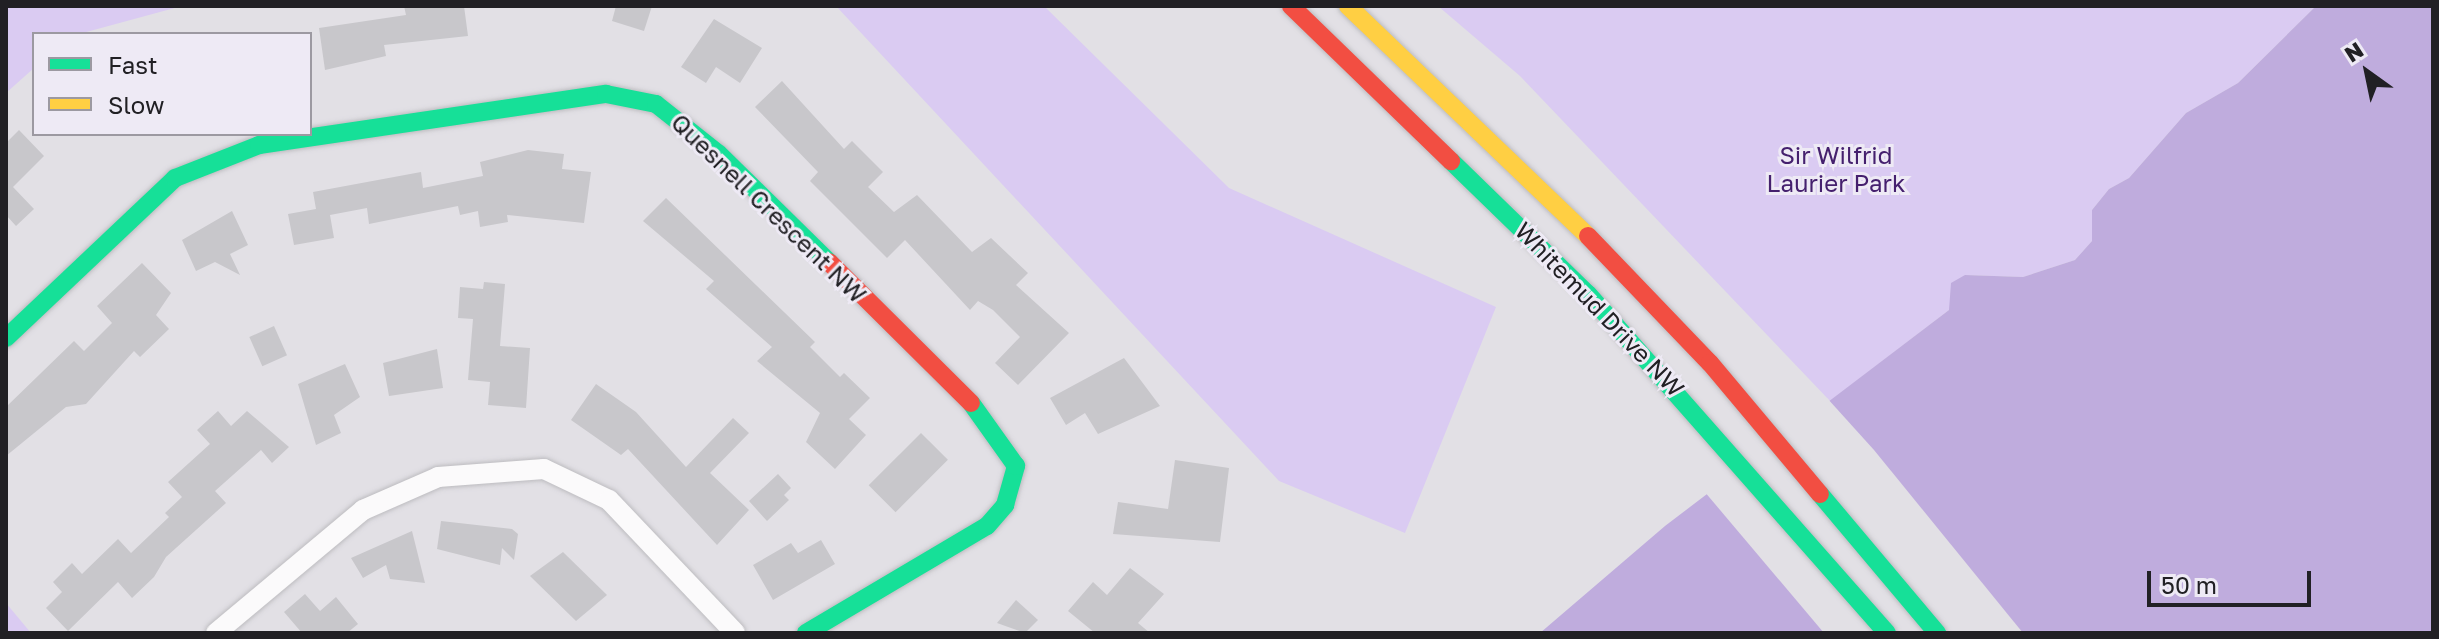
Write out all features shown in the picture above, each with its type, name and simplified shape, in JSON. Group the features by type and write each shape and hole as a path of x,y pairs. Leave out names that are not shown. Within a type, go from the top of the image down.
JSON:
{"main road":[{"name":"Whitemud Drive NW","path":"1291,6 1438,141 1676,386 1887,633"},
{"name":"Whitemud Drive NW","path":"1348,6 1533,179 1710,363 1937,633"},
{"name":"Quesnell Crescent NW","path":"6,338 175,178 259,145 606,94 656,104 719,154 984,415 1016,466 1005,505 987,526 806,633"}],"street":[{"path":"216,633 363,510 438,477 544,469 609,500 735,633"}],"green space":[{"path":"6,6 182,6 86,32 32,32 32,70 6,93"},
{"path":"836,6 1044,6 1229,188 1496,307 1405,533 1279,481"},
{"name":"Sir Wilfrid Laurier Park","path":"1438,6 2316,6 2238,83 2186,113 2129,178 2109,189 2092,210 2092,241 2075,260 2023,277 1965,275 1949,310 1830,401 1520,76"},
{"path":"6,603 31,633 6,633"}],"shaded area":[{"path":"2316,6 2433,6 2433,633 1540,633 1665,526 1949,310 1951,283 1965,275 2023,277 2075,260 2092,241 2092,210 2109,189 2129,178 2186,113 2238,83"}],"pier":[{"path":"1827,398 1874,450 2023,633 1824,633 1704,491"}],"building":[{"path":"404,6 464,6 468,36 384,45 386,56 325,70 319,28 406,15"},
{"path":"616,6 652,6 644,31 612,21"},
{"path":"714,19 762,48 740,83 716,67 706,83 681,67"},
{"path":"782,81 844,149 852,141 883,172 868,187 894,212 917,195 972,252 991,238 1028,273 1016,285 1069,333 1018,385 995,363 1020,337 993,310 978,301 970,310 905,240 887,258 810,181 818,172 755,107"},
{"path":"19,130 44,156 13,187 34,209 16,226 6,215 6,143"},
{"path":"528,150 564,154 562,169 591,172 584,223 507,215 508,222 480,227 478,211 460,215 458,206 369,224 367,208 330,215 334,238 294,245 288,214 316,209 313,192 421,172 423,188 483,176 480,162"},
{"path":"666,198 815,342 810,347 840,377 844,373 870,398 849,419 866,435 835,469 806,442 820,413 757,361 772,347 706,289 714,281 643,221"},
{"path":"232,211 248,245 230,254 240,275 215,262 196,271 182,240"},
{"path":"142,263 171,293 156,315 169,329 140,357 134,351 86,404 66,407 6,456 6,407 74,341 84,351 112,323 97,306"},
{"path":"484,282 505,284 500,346 530,348 526,408 488,405 490,382 468,380 473,319 458,318 460,287 483,289"},
{"path":"274,326 287,355 262,366 249,337"},
{"path":"437,349 443,388 389,396 383,363"},
{"path":"1124,358 1160,406 1098,434 1085,413 1066,425 1050,398"},
{"path":"345,364 360,397 334,415 341,433 316,445 298,384"},
{"path":"596,384 636,412 686,467 733,418 749,433 710,473 749,510 717,545 628,449 621,455 571,420"},
{"path":"218,411 231,426 247,411 289,447 272,463 261,450 215,491 226,503 166,557 154,577 132,598 118,582 68,631 46,608 62,592 53,582 72,563 82,574 118,539 131,553 169,517 165,513 182,497 168,482 210,444 197,430"},
{"path":"921,433 948,460 896,512 869,485"},
{"path":"1175,460 1229,468 1220,542 1113,534 1118,502 1168,509"},
{"path":"778,474 791,488 784,495 789,500 767,521 749,501"},
{"path":"441,521 512,529 518,534 514,560 502,548 500,565 437,549"},
{"path":"412,531 425,583 390,579 386,565 363,578 351,558"},
{"path":"821,540 835,564 773,600 753,565 791,543 798,553"},
{"path":"563,552 607,595 576,621 530,576"},
{"path":"1130,568 1164,594 1138,623 1150,633 1095,633 1068,611 1093,582 1107,595"},
{"path":"305,594 320,611 336,597 358,624 347,633 302,633 284,612"},
{"path":"1016,600 1038,620 1025,633 997,623"}],"traffic: fast":[{"path":"6,338 175,178 259,145 606,94 656,104 719,154 829,262"},
{"path":"1451,161 1588,294 1887,633"},
{"path":"806,633 987,526 1005,505 1016,466 971,403"},
{"path":"1820,494 1937,633"}],"traffic: slow":[{"path":"1348,6 1588,236"}],"traffic: jam":[{"path":"1291,6 1451,161"},
{"path":"1588,236 1710,363 1820,494"},
{"path":"829,262 971,403"}]}
